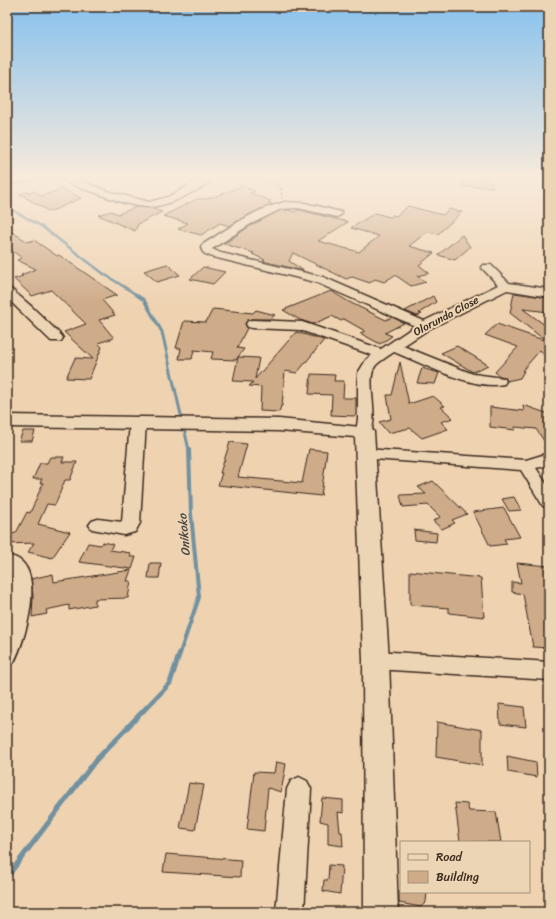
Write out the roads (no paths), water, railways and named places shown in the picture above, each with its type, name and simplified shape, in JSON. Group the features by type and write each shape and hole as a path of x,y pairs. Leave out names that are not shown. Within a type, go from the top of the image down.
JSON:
{"main road":[{"path":"7,421 197,422 279,425 365,443 376,660 381,912"}],"street":[{"path":"252,220 206,247 207,251 217,255 319,279 424,326"},
{"path":"487,267 505,286 549,293"},
{"name":"Olorunda Close","path":"365,443 365,373 371,363 424,326 505,286"},
{"path":"7,292 28,310 56,338"},
{"path":"252,324 302,326 388,350 468,377 479,380 499,381"},
{"path":"98,525 124,529 129,527 131,523 138,422"},
{"path":"365,443 526,465 540,462 549,458"},
{"path":"526,465 549,502"},
{"path":"7,562 15,566 20,574 22,603 15,636 7,656"},
{"path":"376,660 549,671"},
{"path":"290,912 299,789"}],"waterway":[{"name":"Onikoko","path":"30,220 41,226 104,274 137,295"},
{"name":"Onikoko","path":"135,294 144,300 162,332 189,450"},
{"name":"Onikoko","path":"180,653 199,597 191,514 189,449"},
{"name":"Onikoko","path":"7,877 96,760 170,683 180,652"}]}
